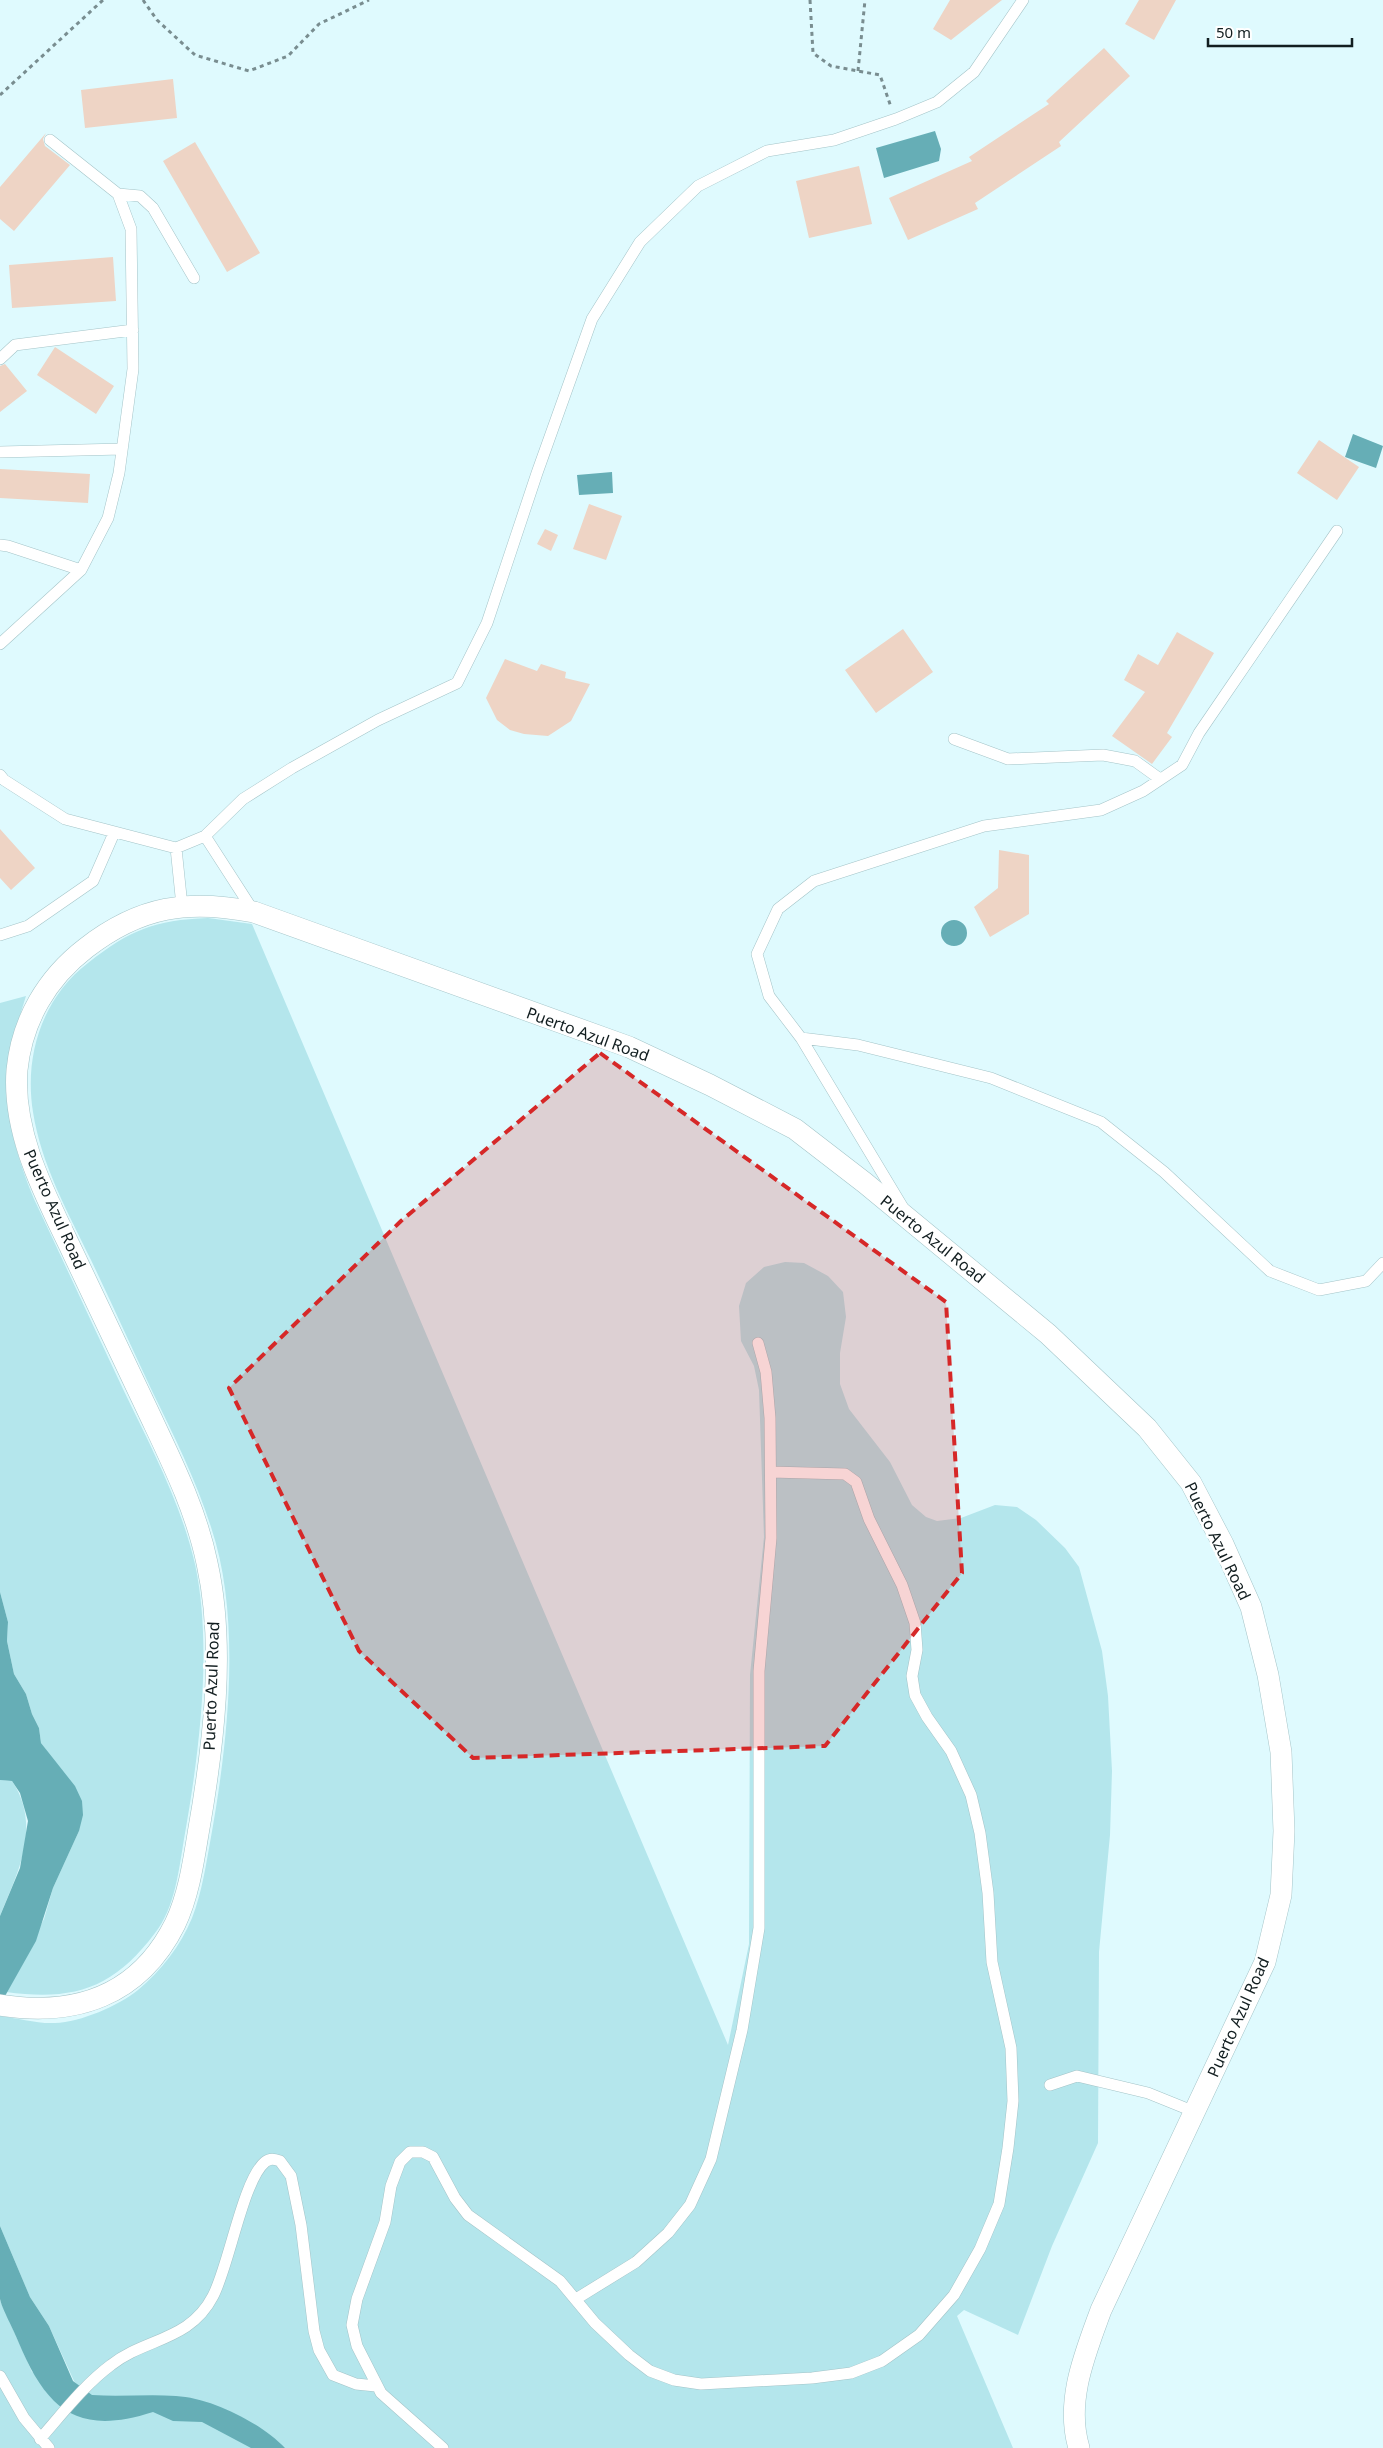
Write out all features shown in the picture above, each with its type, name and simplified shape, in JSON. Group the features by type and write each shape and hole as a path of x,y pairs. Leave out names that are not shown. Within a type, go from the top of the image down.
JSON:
{"street":[{"name":"Puerto Azul Road","path":"0,2005 30,2010 55,2009 84,2003 108,1994 130,1980 168,1938 181,1912 190,1876 205,1794 214,1706 216,1646 213,1599 208,1563 199,1531 166,1450 27,1149 19,1111 17,1070 25,1033 36,1005 47,986 72,959 108,931 134,918 182,906 223,907 254,912 629,1047 710,1085 795,1129 910,1220 1048,1334 1147,1428 1191,1483 1223,1544 1251,1607 1268,1675 1281,1752 1284,1831 1281,1895 1265,1962 1102,2310 1079,2369 1074,2431 1078,2448"}],"lane":[{"path":"0,775 4,780 65,819 176,848 205,836 243,799 292,768 378,720 457,683 487,623 537,473 592,319 640,242 698,186 767,151 834,140 896,119 937,102 974,72 1023,0"},
{"path":"0,644 81,570 108,518 119,474 133,369 131,229 118,194 50,140"},
{"path":"118,194 140,196 153,208 194,278"},
{"path":"0,346 133,330"},
{"path":"0,359 15,345"},
{"path":"0,452 122,449"},
{"path":"910,1220 801,1038 769,996 757,954 778,909 814,881 984,826 1101,810 1142,790 1182,765 1199,732 1337,531"},
{"path":"0,545 81,570"},
{"path":"954,739 1008,758 1104,755 1135,762 1160,779"},
{"path":"0,935 28,926 94,881 114,833"},
{"path":"205,836 254,912"},
{"path":"176,848 182,906"},
{"path":"801,1038 858,1045 991,1078 1102,1122 1164,1172 1270,1271 1311,1287 1319,1290 1366,1280 1383,1263"},
{"path":"576,2299 636,2262 668,2233 690,2204 711,2159 742,2030 759,1928 759,1681 769,1577 771,1472 766,1372 758,1343"},
{"path":"443,2448 388,2401 376,2386 357,2346 352,2326 357,2299 385,2222 390,2186 400,2162 410,2152 423,2152 433,2157 454,2198 468,2215 560,2281 595,2323 628,2355 650,2371 674,2380 701,2384 753,2382 851,2373 882,2361 919,2335 948,2302 980,2249 998,2204 1008,2148 1013,2101 1011,2048 992,1962 988,1893 980,1833 971,1795 951,1752 927,1717 915,1695 912,1676 917,1650 914,1623 902,1585 869,1518 856,1482 845,1474 771,1472"},
{"path":"1050,2086 1077,2076 1148,2093 1195,2112"},
{"path":"40,2439 112,2364 176,2333 205,2309 213,2297 228,2261 248,2190 258,2171 265,2162 272,2159 280,2161 291,2176 301,2225 314,2332 326,2366 333,2376 345,2381 376,2386"},
{"path":"0,2376 24,2418 48,2448"}],"path":[{"path":"0,95 103,0"},
{"path":"144,0 157,20 196,55 249,71 288,56 319,24 369,0"},
{"path":"810,0 813,53 832,66 880,74 896,119"},
{"path":"858,71 865,0"}],"highlighted area":[{"path":"600,1053 946,1302 962,1573 825,1746 473,1758 359,1651 229,1388 401,1221"}],"shaded area":[{"path":"935,131 941,149 939,161 884,178 876,148"},
{"path":"1353,434 1383,446 1376,468 1345,457"},
{"path":"612,472 613,493 579,495 577,475"},
{"path":"208,918 252,924 728,2045 749,1944 750,1675 764,1537 759,1390 754,1366 741,1341 739,1306 746,1283 764,1267 785,1262 804,1263 828,1276 843,1292 846,1317 840,1353 840,1384 849,1409 890,1462 912,1505 926,1517 937,1521 961,1518 995,1505 1017,1507 1036,1520 1065,1548 1079,1567 1102,1651 1108,1696 1112,1771 1110,1835 1099,1952 1098,2143 1052,2246 1018,2335 964,2310 957,2316 1013,2448 0,2448 0,2300 32,2372 80,2388 74,2381 49,2326 30,2297 0,2226 0,2016 35,2022 55,2023 76,2020 99,2012 120,2002 138,1990 162,1966 176,1948 192,1918 205,1868 223,1761 229,1681 229,1640 226,1601 221,1563 211,1527 199,1492 184,1458 49,1169 42,1150 33,1112 31,1070 34,1049 48,1011 72,977 88,963 117,942 157,924"},
{"path":"954,920 964,923 967,933 964,943 954,946 944,943 941,933 944,923"},
{"path":"26,996 12,1051 9,1075 8,1099 16,1146 34,1199 154,1453 182,1519 195,1564 203,1631 202,1702 195,1772 172,1900 162,1923 155,1933 124,1967 107,1979 90,1987 72,1992 52,1994 6,1992 44,1919 53,1888 79,1831 47,1751 41,1743 39,1728 32,1714 26,1694 14,1674 7,1641 8,1622 0,1592 0,1003"},
{"path":"0,1592 8,1622 7,1641 14,1674 26,1694 32,1714 39,1728 41,1743 75,1786 82,1801 83,1815 79,1831 53,1888 36,1941 0,2005 0,1916 20,1868 28,1821 20,1793 12,1781 0,1780"},
{"path":"0,1780 12,1781 21,1798 26,1832 20,1866 0,1916"},
{"path":"0,2226 30,2297 49,2326 73,2381 92,2395 176,2396 205,2401 249,2421 285,2448 251,2448 202,2422 173,2421 153,2412 127,2419 104,2421 85,2419 68,2412 54,2401 41,2385 29,2365 1,2303"}],"building":[{"path":"950,0 1002,0 951,40 933,29"},
{"path":"1139,0 1176,0 1154,40 1125,24"},
{"path":"1104,48 1130,76 1059,142 1061,146 975,203 978,209 908,240 889,198 972,161 969,157 1049,104 1046,101"},
{"path":"173,79 177,118 85,128 81,90"},
{"path":"46,133 43,139 45,146 70,165 14,231 0,219 0,187"},
{"path":"195,142 260,253 227,272 163,161"},
{"path":"859,166 872,224 809,238 796,181"},
{"path":"113,257 116,301 12,308 9,265"},
{"path":"55,347 114,386 96,414 37,375"},
{"path":"5,364 27,391 0,412 0,366"},
{"path":"1319,440 1359,467 1337,500 1297,473"},
{"path":"0,469 90,474 88,503 0,498"},
{"path":"589,504 622,516 606,560 573,549"},
{"path":"545,529 558,535 551,551 537,544"},
{"path":"903,629 933,672 876,713 845,670"},
{"path":"1177,632 1214,653 1167,733 1172,737 1152,764 1112,736 1145,692 1124,680 1138,654 1158,665"},
{"path":"505,659 537,671 541,664 566,672 565,678 590,684 571,721 548,736 524,734 510,730 497,720 486,698"},
{"path":"0,829 35,868 11,890 0,878"},
{"path":"999,850 1029,855 1029,914 990,937 974,907 998,888"}]}
